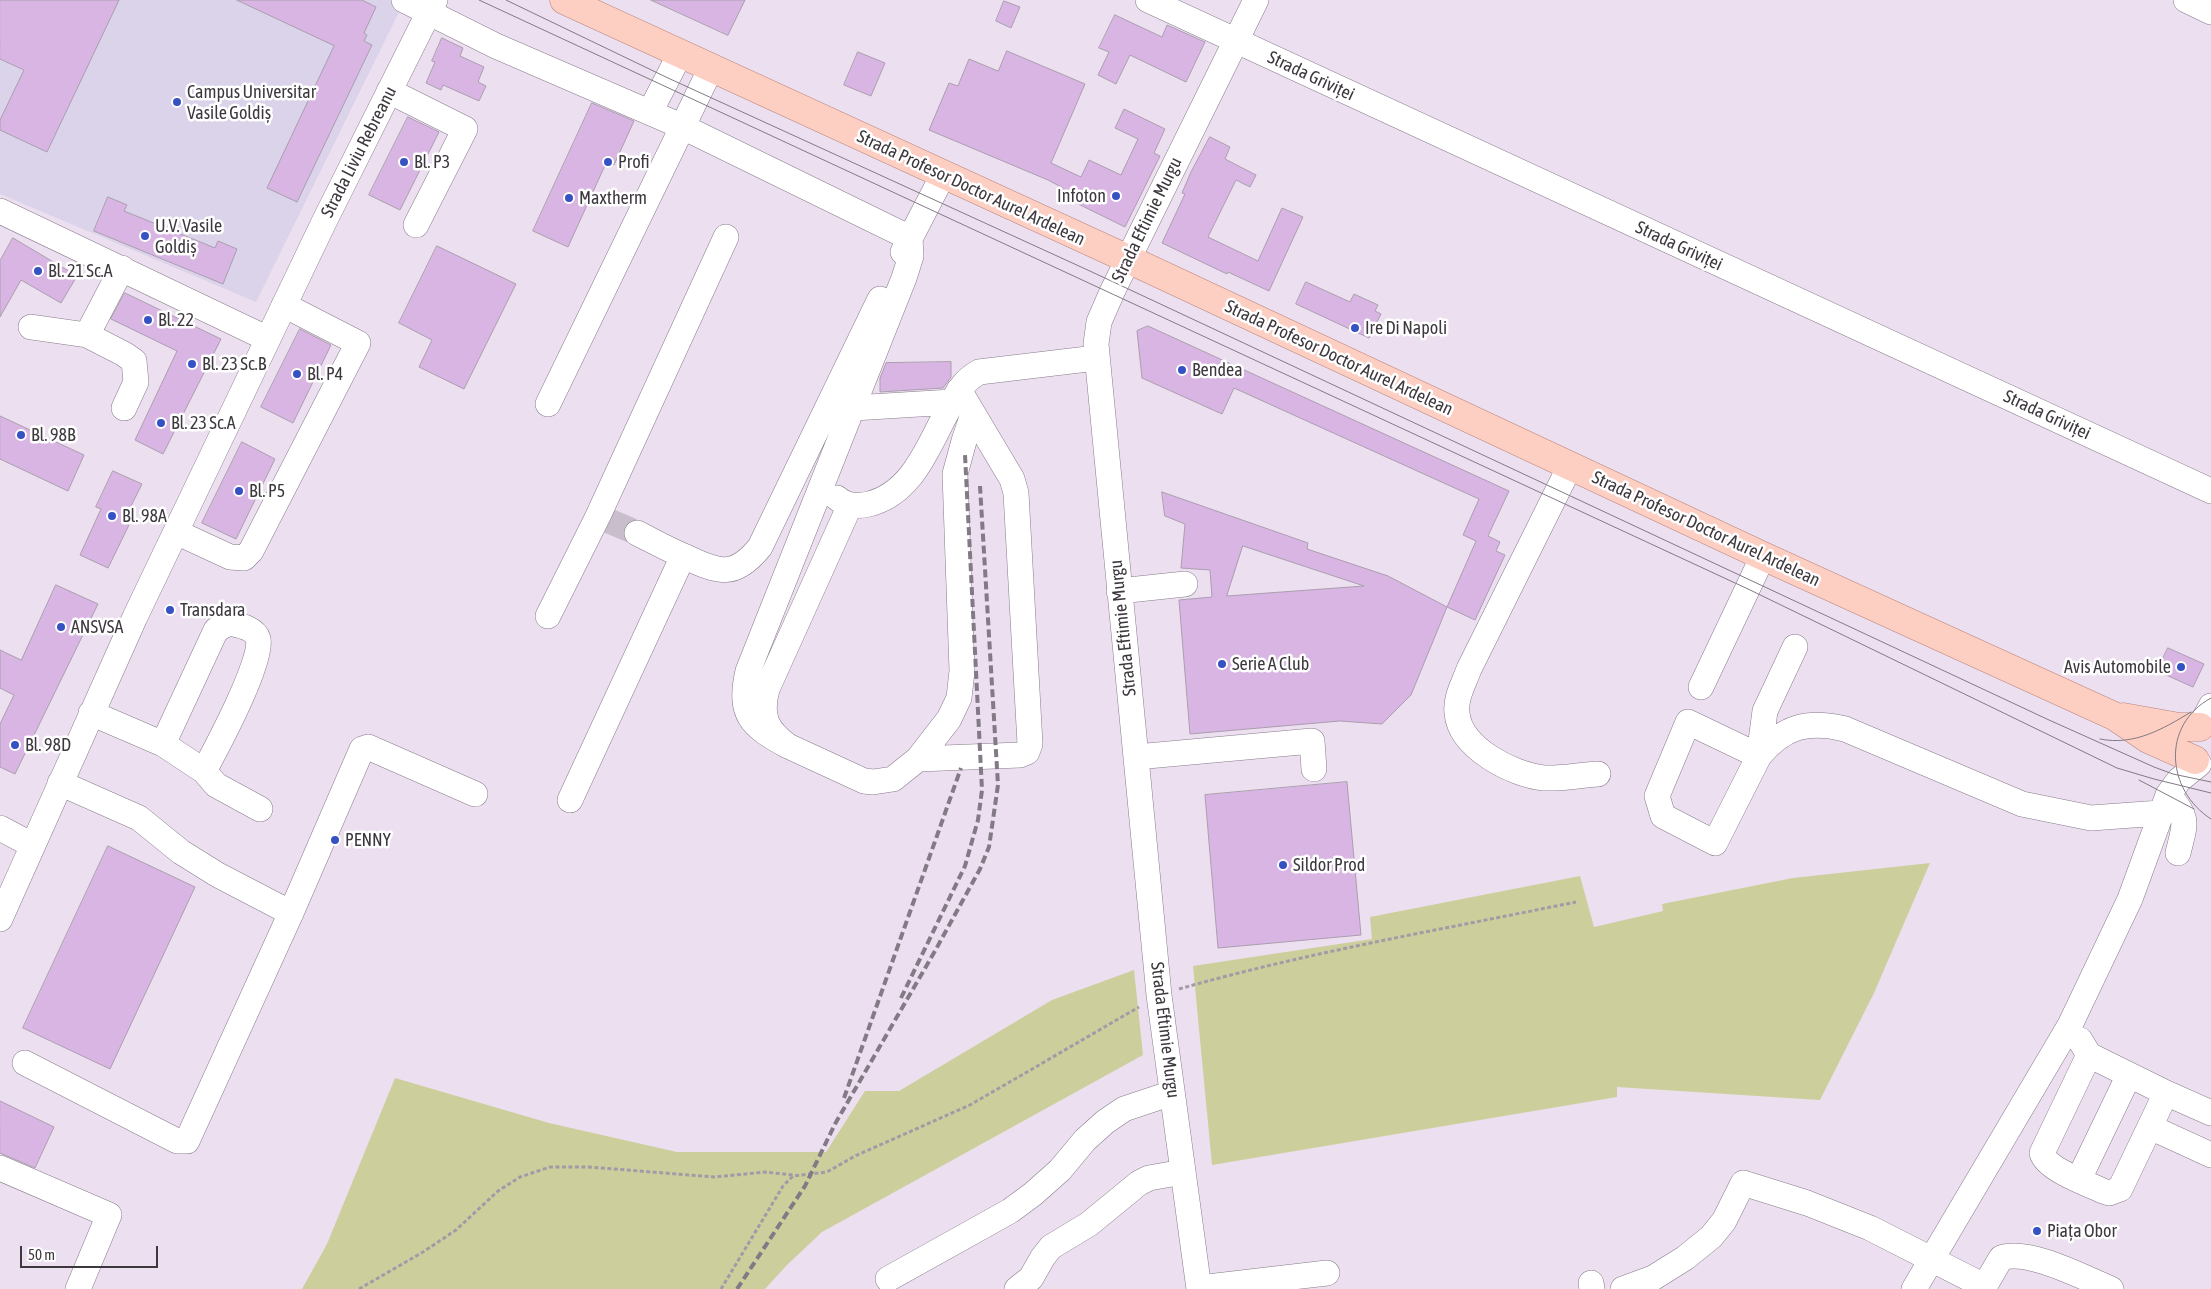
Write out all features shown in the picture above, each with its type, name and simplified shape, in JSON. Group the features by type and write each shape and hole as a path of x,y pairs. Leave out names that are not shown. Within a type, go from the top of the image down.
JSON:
{"main road":[{"name":"Strada Profesor Doctor Aurel Ardelean","path":"564,0 1763,556 2114,716 2148,739 2202,764"},
{"name":"Strada Profesor Doctor Aurel Ardelean","path":"2114,716 2179,726 2207,719"},
{"path":"2202,764 2190,748 2192,736 2207,719"}],"street":[{"path":"404,0 432,6 496,46 682,126 910,238"},
{"name":"Strada Griviței","path":"1148,0 2211,491"},
{"name":"Strada Eftimie Murgu","path":"1199,1288 1159,995 1096,358 1099,322 1256,0"},
{"path":"2186,0 2211,12"},
{"name":"Strada Liviu Rebreanu","path":"0,919 60,783 176,532 284,306 432,6"},
{"path":"650,112 680,54"},
{"path":"548,404 711,68"},
{"path":"390,91 464,129 416,226"},
{"path":"637,533 710,569 730,569 741,565 760,547 910,238 943,175"},
{"path":"0,211 268,339"},
{"path":"548,616 604,519 726,237"},
{"path":"910,238 911,256 904,278 748,671 744,686 745,706 751,721 762,732 788,746 864,780 873,782 893,778 918,759 949,719 959,698 962,671 955,474 973,414"},
{"path":"87,335 122,268"},
{"path":"176,532 230,557 244,558 251,551 365,346 284,306"},
{"path":"31,327 87,335 134,361 136,382 124,408"},
{"path":"827,473 835,497 842,503 850,505 872,503 889,496 903,486 915,470 955,396 970,377 988,370 1096,358"},
{"path":"853,408 955,396"},
{"path":"918,759 1020,755 1027,752 1030,744 1016,493 1012,479 973,414 955,396"},
{"path":"1570,466 1469,670 1459,695 1456,713 1460,728 1469,742 1515,771 1529,776 1546,778 1598,774"},
{"path":"788,746 778,739 765,718 763,709 767,689 850,505"},
{"path":"570,800 683,556"},
{"path":"1701,687 1763,556"},
{"path":"1119,591 1186,584"},
{"path":"163,744 216,630 229,623 238,624 253,632 258,638 259,646 253,667 204,771"},
{"path":"1759,756 1765,711 1795,647"},
{"path":"92,713 163,744 204,771 216,785 260,809"},
{"path":"1759,756 1688,722 1657,796 1663,816 1715,843 1759,756 1775,740 1794,728 1817,724 1846,729 2022,804 2091,818 2164,804 2180,808 2184,817 2185,829 2178,853"},
{"path":"1136,758 1312,742 1314,769"},
{"path":"25,1063 177,1141 186,1141 291,913 360,752 368,747 475,794"},
{"path":"1914,1289 2070,1025 2130,899 2164,804 2179,780 2202,764"},
{"path":"60,783 139,818 181,852 218,876 291,913"},
{"path":"0,828 32,845"},
{"path":"2070,1025 2089,1055 2166,1094 2211,1113"},
{"path":"2089,1055 2042,1153 2048,1162 2079,1180 2109,1193 2120,1189 2166,1094"},
{"path":"2079,1180 2129,1074"},
{"path":"888,1279 1010,1211 1033,1194 1105,1122 1124,1109 1172,1093"},
{"path":"2150,1127 2211,1155"},
{"path":"0,1168 109,1215 78,1289"},
{"path":"1027,1285 1051,1247 1090,1224 1138,1183 1149,1178 1183,1172"},
{"path":"1622,1289 1653,1278 1685,1258 1711,1237 1724,1221 1744,1183 1816,1206 1870,1228 1933,1258 1984,1287 2001,1258 2011,1255 2036,1259 2111,1289"},
{"path":"1199,1288 1327,1273"}],"path":[{"path":"359,1289 423,1252 456,1230 498,1192 520,1177 550,1167 588,1167 716,1177 765,1172 793,1176 827,1172 855,1156 970,1105 1159,995 1223,977 1379,942 1576,902"},
{"path":"721,1289 783,1186 793,1176"}],"shaded area":[{"name":"Campus Universitar Vasile Goldiș","path":"0,0 405,0 256,302 0,194"}],"green space":[{"path":"1930,863 1874,993 1820,1100 1617,1087 1617,1097 1212,1165 1193,966 1372,939 1370,917 1580,876 1594,927 1663,911 1662,904 1793,878"},
{"path":"1134,970 1143,1055 822,1232 765,1289 302,1289 327,1244 395,1078 549,1123 677,1152 826,1152 865,1091 899,1091 1052,1000"}],"building":[{"path":"0,0 119,0 47,152 0,130 0,120 24,70 0,59"},
{"path":"237,0 362,0 376,7 364,33 367,35 364,41 372,45 297,202 267,188 334,46"},
{"path":"651,0 745,0 728,35"},
{"path":"1004,1 1020,7 1011,28 996,21"},
{"path":"1115,15 1162,37 1167,25 1205,42 1186,82 1130,55 1116,84 1098,75 1109,52 1099,48"},
{"path":"442,38 463,48 460,56 484,67 478,82 486,86 479,101 443,85 441,90 426,83 435,62 432,61"},
{"path":"1007,51 1085,84 1051,163 1081,177 1089,160 1121,175 1138,139 1115,128 1124,109 1165,129 1154,153 1160,156 1125,227 1060,195 1063,188 1048,180 929,130 949,83 958,86 969,59 998,71"},
{"path":"858,52 885,63 871,96 844,85"},
{"name":"Maxtherm","path":"592,103 634,121 614,165 607,161 568,247 533,231"},
{"name":"Bl. P3","path":"408,117 439,132 400,210 369,195"},
{"path":"1210,137 1230,147 1225,159 1256,175 1250,187 1236,180 1208,237 1258,261 1282,208 1303,217 1269,291 1228,272 1227,274 1162,243 1185,194 1182,193 1191,172"},
{"name":"U.V. Vasile Goldiș","path":"108,197 127,205 124,211 215,248 218,241 237,249 223,284 94,231"},
{"name":"Bl. 21 Sc.A","path":"13,238 77,276 61,303 21,280 0,317 0,261"},
{"path":"437,246 516,284 464,389 419,367 432,340 399,323"},
{"path":"1306,282 1350,302 1354,294 1378,305 1375,311 1381,314 1369,338 1296,304"},
{"path":"125,293 221,339 163,454 135,440 177,351 111,319"},
{"path":"1148,326 1509,491 1488,536 1500,542 1496,551 1505,555 1475,620 1447,607 1476,541 1463,535 1479,499 1234,388 1222,414 1142,378 1137,331"},
{"name":"Bl. P4","path":"300,329 331,345 293,423 261,407"},
{"path":"951,362 951,377 943,388 880,392 880,378 886,363"},
{"name":"Bl. 98B","path":"0,416 84,455 68,491 0,459"},
{"name":"Bl. P5","path":"242,442 275,459 236,539 202,523"},
{"name":"Bl. 98A","path":"113,471 142,484 123,522 129,525 108,568 80,555 101,509 96,507"},
{"path":"1162,492 1308,543 1307,549 1388,576 1447,607 1411,695 1382,724 1340,721 1190,734 1179,600 1212,597 1210,570 1181,568 1185,524 1165,516","holes":["1243,546 1364,586 1227,596"]},
{"name":"ANSVSA","path":"56,585 98,604 15,774 0,767 0,724 14,695 0,688 0,650 21,660"},
{"name":"Avis Automobile","path":"2168,648 2204,664 2193,687 2157,671"},
{"name":"Sildor Prod","path":"1347,782 1361,935 1218,948 1205,795"},
{"path":"108,846 195,887 110,1069 23,1028"},
{"path":"0,1101 54,1127 35,1168 0,1153"}],"tunnel":[{"path":"609,521 637,533"}],"tram line":[{"path":"479,0 1748,589 2117,768 2211,793"},
{"path":"506,0 668,78 1092,272 2049,720 2154,767 2173,774 2211,782"},
{"path":"2211,698 2195,710 2184,724 2177,741 2175,758 2178,775 2185,792 2196,807 2211,819"},
{"path":"2100,739 2113,741 2136,738 2159,730 2191,712"},
{"path":"2139,780 2194,809"}],"railway":[{"path":"901,998 965,866 978,820 982,790 965,455"},
{"path":"737,1289 805,1186 835,1124 935,951 980,869 989,847 998,785 980,486"},
{"path":"844,1098 961,768"}],"place":[{"name":"Campus Universitar Vasile Goldiș","path":"177,102"},
{"name":"Bl. P3","path":"404,162"},
{"name":"Profi","path":"608,162"},
{"name":"Infoton","path":"1116,196"},
{"name":"Maxtherm","path":"569,198"},
{"name":"U.V. Vasile Goldiș","path":"145,236"},
{"name":"Bl. 21 Sc.A","path":"38,271"},
{"name":"Bl. 22","path":"148,320"},
{"name":"Ire Di Napoli","path":"1355,328"},
{"name":"Bl. 23 Sc.B","path":"192,364"},
{"name":"Bendea","path":"1182,370"},
{"name":"Bl. P4","path":"297,374"},
{"name":"Bl. 23 Sc.A","path":"161,423"},
{"name":"Bl. 98B","path":"21,435"},
{"name":"Bl. P5","path":"239,491"},
{"name":"Bl. 98A","path":"112,516"},
{"name":"Transdara","path":"170,610"},
{"name":"ANSVSA","path":"61,627"},
{"name":"Serie A Club","path":"1222,664"},
{"name":"Avis Automobile","path":"2181,667"},
{"name":"Bl. 98D","path":"15,745"},
{"name":"PENNY","path":"335,840"},
{"name":"Sildor Prod","path":"1283,865"},
{"name":"Piața Obor","path":"2037,1231"}]}
